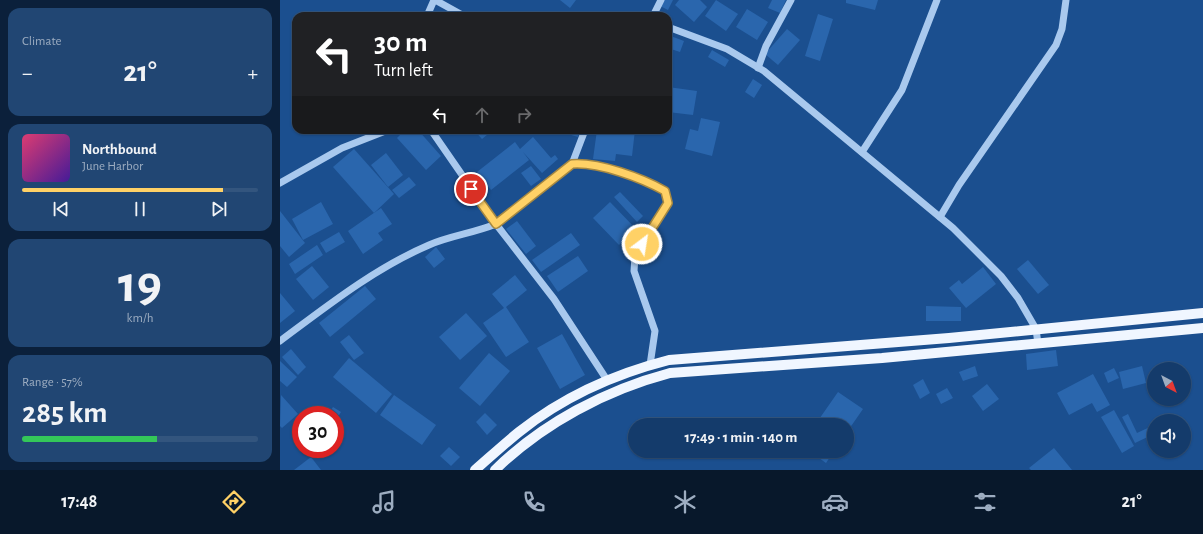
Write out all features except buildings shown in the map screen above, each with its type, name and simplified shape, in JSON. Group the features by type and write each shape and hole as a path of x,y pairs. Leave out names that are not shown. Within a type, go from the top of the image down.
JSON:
{"main road":[{"path":"475,470 519,431 581,392 632,370 669,360 949,338 1203,313"},
{"path":"495,470 528,442 561,419 605,395 643,380 670,373 882,358 1203,328"}],"street":[{"path":"429,12 435,0 457,12"},
{"path":"758,68 766,46 791,0"},
{"path":"862,152 902,90 937,0"},
{"path":"940,217 959,185 1056,45 1062,28 1066,0"},
{"path":"655,12 659,1"},
{"path":"672,28 727,49 758,68 940,217 1001,276 1018,298 1036,329 1038,344"},
{"path":"280,183 342,148 378,134"},
{"path":"434,134 496,224 554,299 607,380"},
{"path":"280,341 373,275 429,245 496,224 572,164 583,134"},
{"path":"572,164 584,163 605,167 655,185 665,191 668,203 635,256 634,271 655,331 650,365"}],"route":[{"path":"471,189 496,224 572,164 584,163 605,167 655,185 665,191 668,203 642,244"}]}
